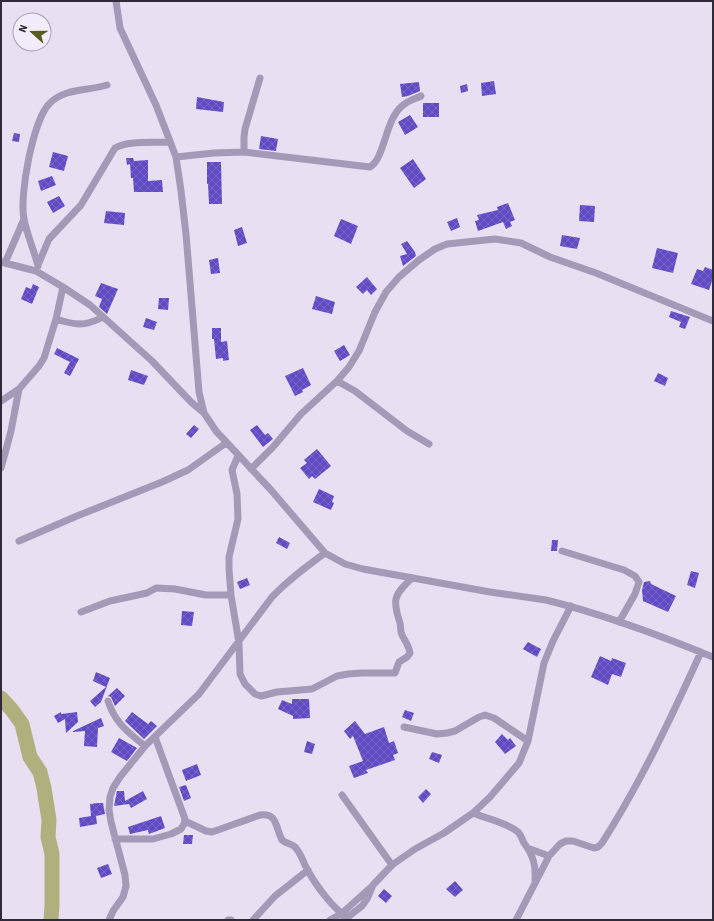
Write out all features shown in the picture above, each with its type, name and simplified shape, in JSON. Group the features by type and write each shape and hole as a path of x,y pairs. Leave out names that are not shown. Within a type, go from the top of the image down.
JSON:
{"street":[{"path":"116,1 120,28 156,105 176,157 182,191 197,372 204,413"},
{"path":"244,152 245,129 260,78"},
{"path":"37,268 24,219 23,191 33,143 42,114 50,102 63,94 72,91 99,88 107,85"},
{"path":"176,157 214,153 244,152 370,167 377,159 390,124 397,111 402,105 421,96"},
{"path":"37,268 49,239 81,204 115,148 121,144 170,142"},
{"path":"24,219 3,263 37,268 90,305 152,361 204,413 226,443 270,490 325,553 345,564 363,569 546,600 571,606 713,657"},
{"path":"251,469 273,447 305,410 337,381 349,367 359,351 375,312 386,292 399,277 435,249 447,244 495,239 521,243 550,257 596,273 713,321"},
{"path":"1,401 19,389 44,358 64,287"},
{"path":"56,319 79,325 87,324 103,317"},
{"path":"337,381 355,392 407,431 429,444"},
{"path":"1,468 3,453 19,389"},
{"path":"19,541 188,470 226,443"},
{"path":"238,456 232,470 238,508 238,519 229,557 229,569 231,596 239,643 240,674 249,689 255,694 261,696 277,692 312,689 337,676 348,674 393,674 397,670 399,662 410,653 400,630 400,624 396,613 396,599 397,592 412,578"},
{"path":"562,551 624,570 635,576 639,582 635,594 619,622"},
{"path":"109,920 113,911 123,897 126,886 125,875 109,810 110,797 113,788 120,777 154,737 199,694 239,643 272,597 298,572 325,553"},
{"path":"81,612 110,601 147,593 156,588 206,595 231,596"},
{"path":"330,920 344,917 362,906 373,885 392,865 473,813 490,797 519,762 528,741 544,663 553,641 571,606"},
{"path":"516,920 549,856 560,844 573,841 594,848 598,847 602,843 628,800 654,752 701,652"},
{"path":"108,701 119,724 146,746"},
{"path":"404,727 437,734 447,733 455,731 485,715 494,718 528,741"},
{"path":"115,839 153,839 182,829 185,819 154,737"},
{"path":"342,795 392,865"},
{"path":"473,813 513,829 519,834 530,850 535,871 535,882"},
{"path":"185,821 206,831 212,832 260,815 270,815 274,818 282,840 296,848 308,870 335,909 344,917"},
{"path":"530,850 549,856"},
{"path":"253,920 276,896 308,870"}],"building":[{"path":"494,81 496,94 482,96 481,83"},
{"path":"419,82 420,91 402,97 400,84"},
{"path":"467,84 468,91 461,93 460,86"},
{"path":"197,97 224,102 223,112 196,109"},
{"path":"423,103 439,103 439,117 423,117"},
{"path":"410,115 418,127 405,135 398,122"},
{"path":"14,133 20,134 19,142 12,141"},
{"path":"261,136 278,139 276,151 259,149"},
{"path":"53,152 68,156 64,171 49,167"},
{"path":"126,158 133,158 134,161 148,160 148,181 162,180 163,192 134,192 130,164 127,165"},
{"path":"413,159 426,179 414,188 400,168"},
{"path":"207,162 221,162 222,204 209,204"},
{"path":"52,176 56,185 41,191 38,181"},
{"path":"59,196 65,206 53,213 47,202"},
{"path":"508,203 515,220 510,222 512,226 506,229 503,222 478,231 475,221 479,220 477,215 498,210 497,207"},
{"path":"580,205 595,206 594,222 579,221"},
{"path":"106,211 125,213 124,225 104,223"},
{"path":"457,218 460,227 451,231 447,222"},
{"path":"341,219 358,226 351,244 334,236"},
{"path":"242,227 247,243 238,246 234,230"},
{"path":"562,235 580,238 577,249 560,246"},
{"path":"407,241 415,252 416,256 403,266 400,256 407,254 401,244"},
{"path":"657,248 678,253 673,273 652,268"},
{"path":"218,258 220,273 211,274 209,260"},
{"path":"705,267 713,270 713,278 709,290 691,284 697,269 703,271"},
{"path":"367,277 377,289 371,295 367,290 363,294 356,287"},
{"path":"101,283 118,289 107,314 99,307 102,299 95,296"},
{"path":"33,284 39,287 32,304 21,299 26,287 31,289"},
{"path":"316,296 335,302 332,314 312,309"},
{"path":"159,298 169,298 168,310 158,309"},
{"path":"671,311 690,317 685,329 679,327 681,322 669,317"},
{"path":"146,318 157,322 154,330 143,327"},
{"path":"212,328 221,328 221,342 227,341 229,360 223,361 223,358 216,359 214,339 212,339"},
{"path":"344,345 350,355 340,361 334,351"},
{"path":"57,348 79,359 70,376 64,373 70,362 54,354"},
{"path":"303,368 311,385 302,390 303,392 295,396 285,376"},
{"path":"131,370 148,376 144,385 128,380"},
{"path":"658,373 668,378 665,386 654,381"},
{"path":"194,425 199,429 191,438 186,434"},
{"path":"257,425 265,435 268,433 273,439 263,447 250,430"},
{"path":"317,449 331,466 315,479 312,476 309,479 300,468 307,463 304,460"},
{"path":"319,489 334,496 332,502 334,503 331,510 313,502"},
{"path":"279,537 290,543 287,549 276,543"},
{"path":"552,540 558,540 557,551 551,551"},
{"path":"691,571 699,573 695,588 687,585"},
{"path":"247,578 250,585 240,589 237,582"},
{"path":"650,581 651,584 676,596 668,612 643,601 642,590 644,582"},
{"path":"182,611 194,612 192,626 181,625"},
{"path":"528,642 541,649 537,657 523,649"},
{"path":"600,656 611,661 612,658 626,663 621,677 612,674 608,685 591,677"},
{"path":"96,672 110,678 101,702 95,707 90,701 106,687 93,681"},
{"path":"117,688 125,696 115,706 111,697 108,696"},
{"path":"292,699 309,699 310,718 293,719 293,716 278,709 282,700 292,704"},
{"path":"405,710 414,713 411,721 402,717"},
{"path":"61,712 61,714 77,712 78,722 66,733 65,719 58,723 54,716"},
{"path":"132,712 148,724 151,721 157,726 144,739 125,721"},
{"path":"101,718 104,726 98,728 97,747 84,746 85,731 73,731"},
{"path":"355,721 365,734 384,727 389,743 394,741 398,753 393,755 395,760 366,770 368,773 354,778 349,766 363,761 353,736 350,739 344,731"},
{"path":"502,734 508,740 510,738 516,746 505,754 495,742"},
{"path":"119,738 137,748 127,761 111,752"},
{"path":"307,741 315,744 312,754 304,752"},
{"path":"432,752 442,755 439,763 429,759"},
{"path":"197,764 201,775 186,781 182,770"},
{"path":"186,785 191,798 184,801 179,787"},
{"path":"426,789 431,794 423,803 418,797"},
{"path":"117,791 124,791 125,801 143,791 147,799 131,808 129,804 114,806"},
{"path":"103,803 105,814 96,816 97,824 80,827 79,818 91,816 90,804"},
{"path":"161,816 165,828 149,834 148,830 130,834 128,827"},
{"path":"184,835 193,835 192,844 183,844"},
{"path":"108,864 112,874 101,878 97,868"},
{"path":"455,881 463,890 455,897 446,889"},
{"path":"384,889 392,896 386,903 378,896"}],"waterway":[{"path":"1,698 22,724 30,757 40,772 44,788 49,820 48,837 52,854 51,920"}]}
